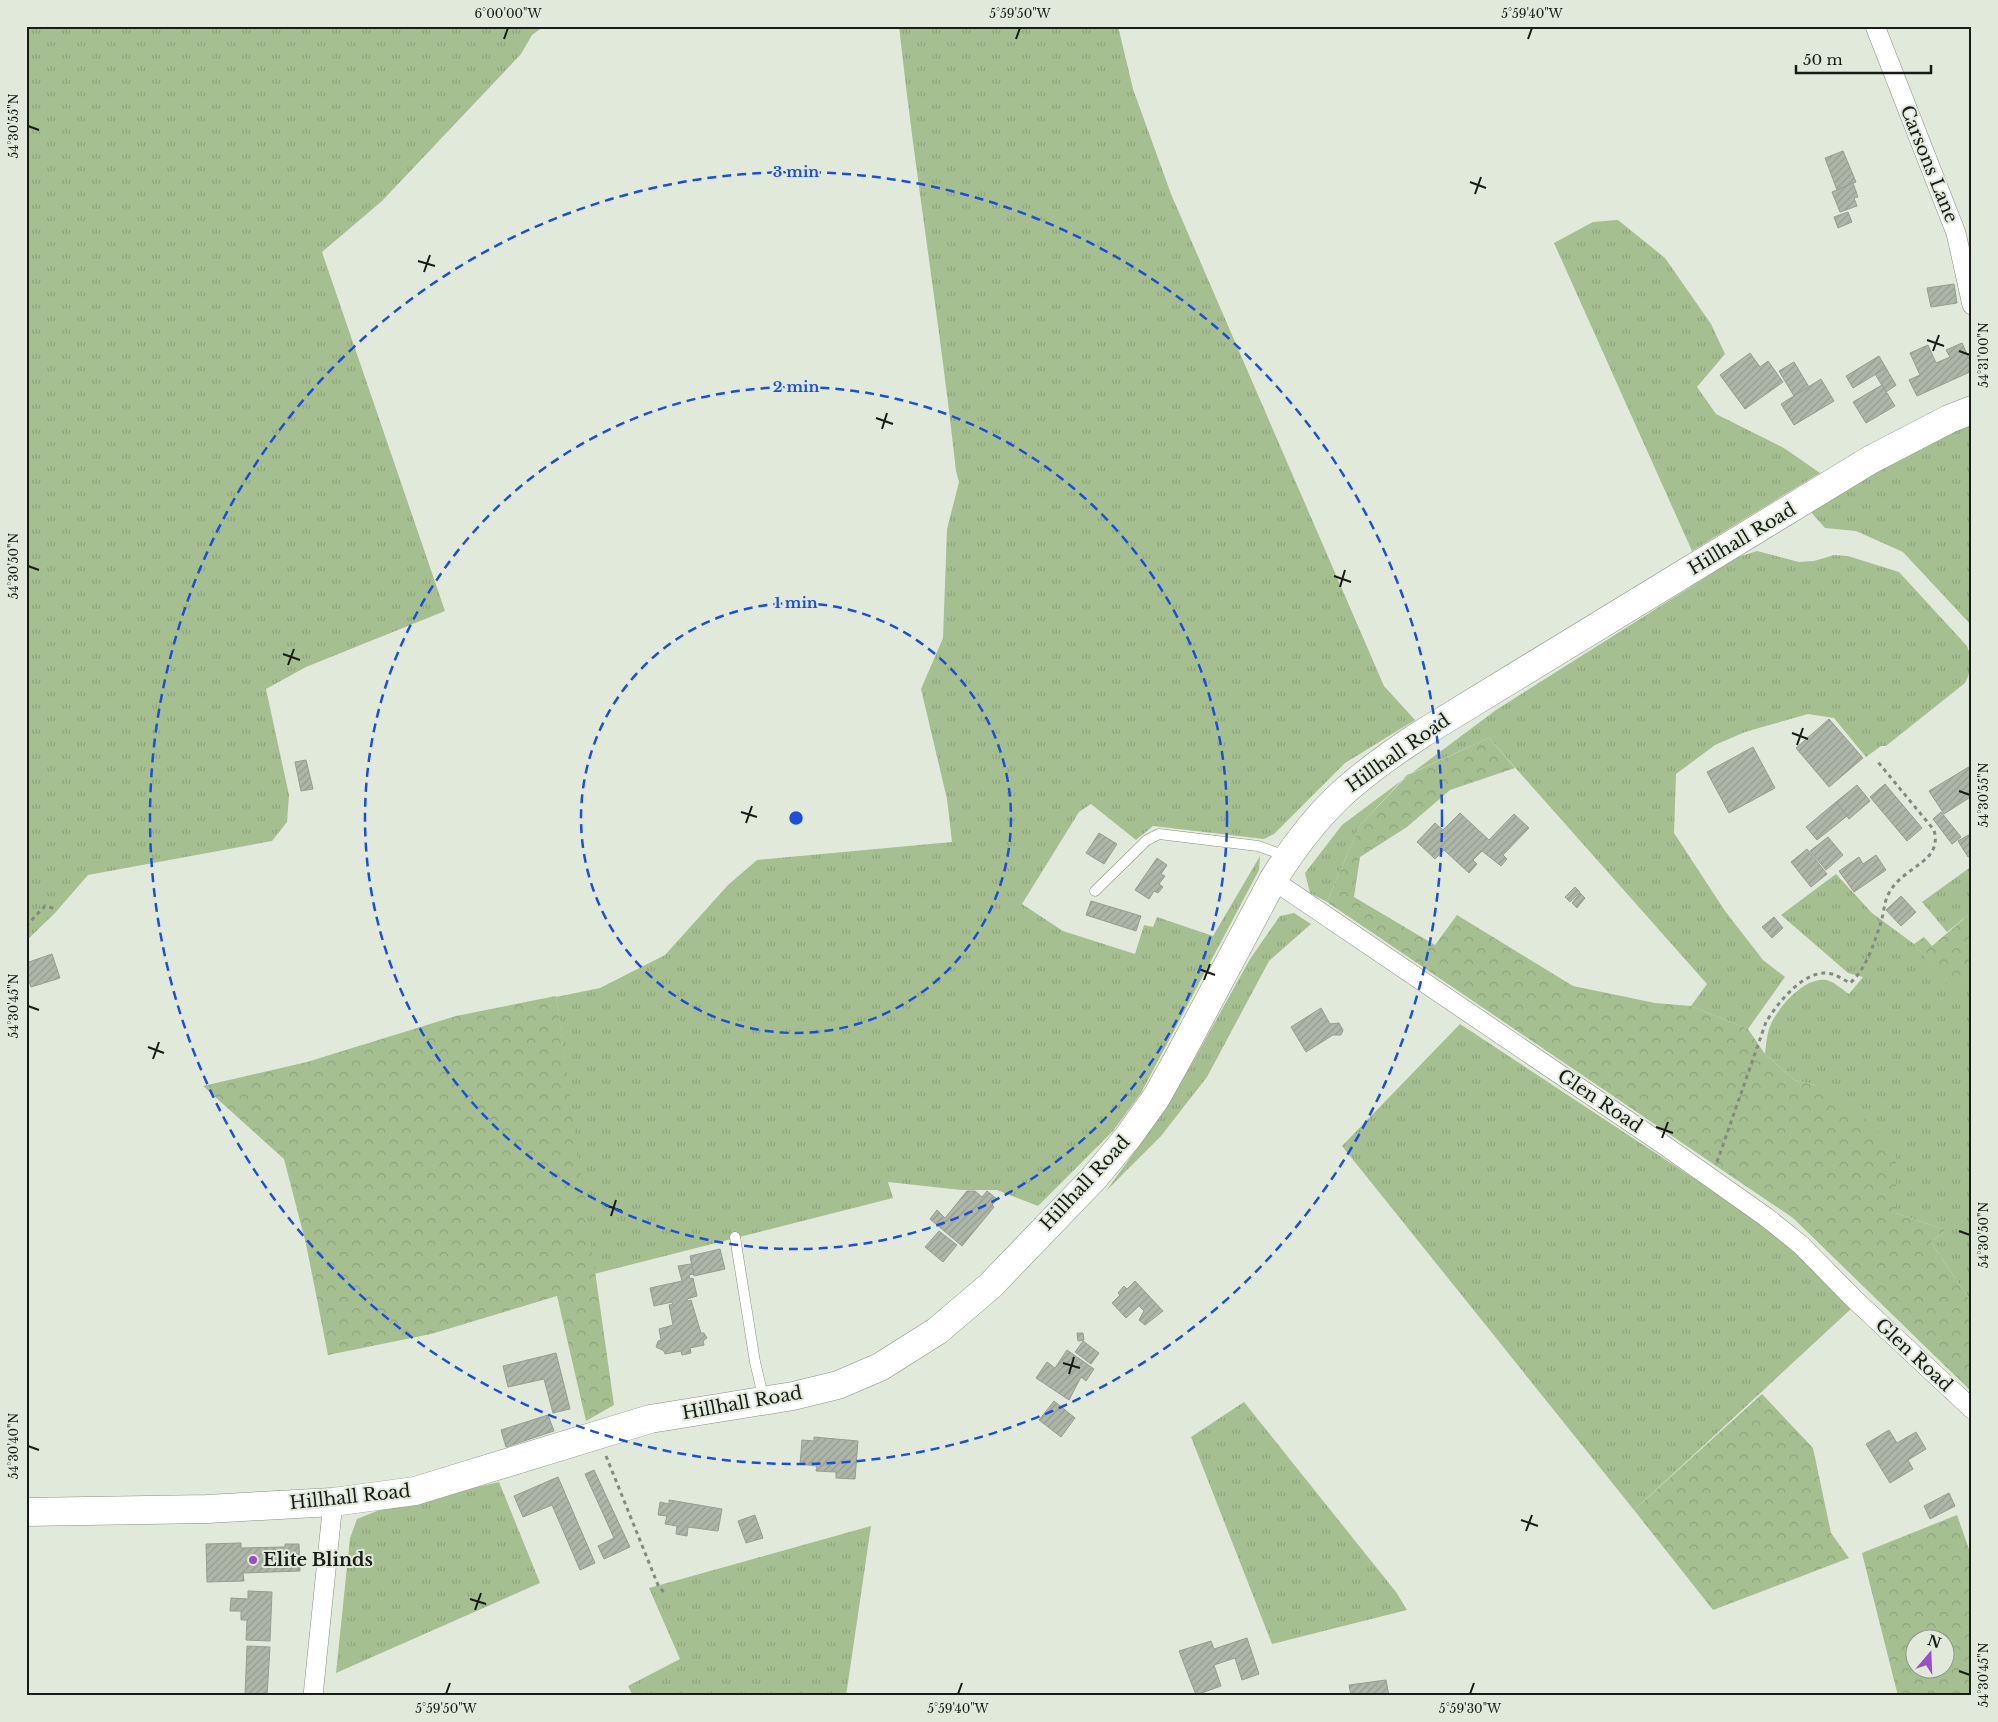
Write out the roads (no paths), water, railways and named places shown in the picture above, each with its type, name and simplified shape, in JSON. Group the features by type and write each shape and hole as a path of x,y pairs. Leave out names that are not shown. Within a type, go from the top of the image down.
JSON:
{"main road":[{"name":"Hillhall Road","path":"26,1512 207,1509 333,1502 414,1491 494,1468 598,1434 687,1412 764,1401 838,1385 880,1367 937,1330 990,1286 1094,1178 1128,1137 1156,1098 1287,856 1334,799 1360,776 1394,752 1870,460 1949,419 1972,410"}],"street":[{"name":"Carsons Lane","path":"1875,26 1956,233 1972,305"},
{"name":"Glen Road","path":"1273,880 1766,1217 1801,1245 1854,1299 1972,1409"},
{"path":"314,1696 333,1502"}],"lane":[{"path":"1095,891 1147,840 1159,834 1200,837 1258,846 1287,856"},
{"path":"735,1237 755,1362 764,1401"}],"place":[{"name":"Elite Blinds","path":"253,1560"}]}
